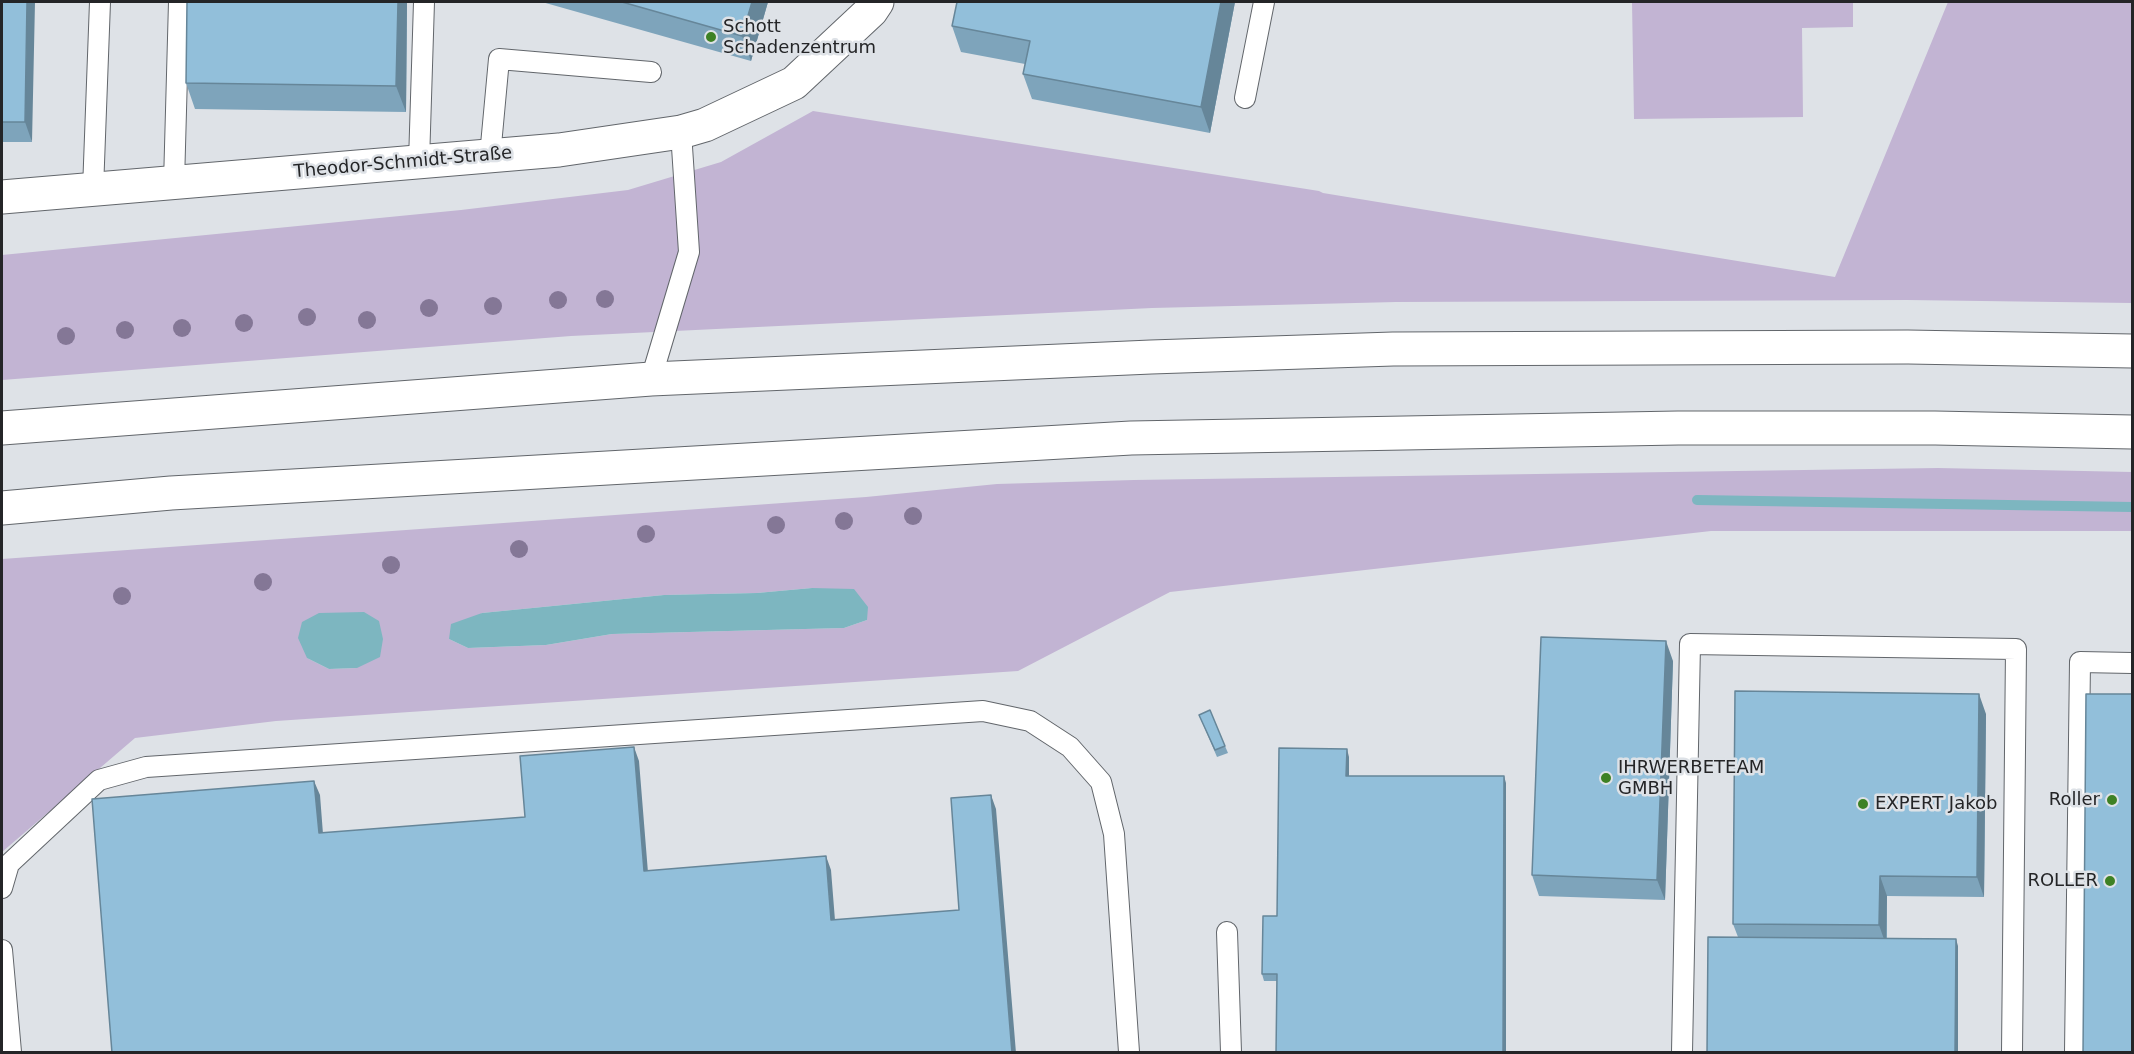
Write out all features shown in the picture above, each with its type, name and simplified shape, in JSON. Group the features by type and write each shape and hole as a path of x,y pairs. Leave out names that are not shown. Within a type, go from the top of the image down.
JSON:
{"main road":[{"name":"Theodor-Schmidt-Straße","path":"2,198 559,150 681,132 705,125 794,83 877,2"},
{"path":"2,428 651,379 1128,358 1393,349 1908,347 2133,351"},
{"path":"2,508 183,492 1131,438 1678,428 1935,428 2133,432"}],"lane":[{"path":"93,190 100,2"},
{"path":"174,183 179,2"},
{"path":"419,162 424,2"},
{"path":"1245,98 1264,2"},
{"path":"490,156 499,59 651,72"},
{"path":"651,379 689,252 681,132"},
{"path":"1682,1053 1690,644 2016,649 2012,1053"},
{"path":"2075,1053 2084,886 2080,662 2133,663"},
{"path":"2,888 9,864 99,780 146,767 983,711 1030,721 1070,747 1101,782 1114,834 1129,1053"},
{"path":"1227,932 1231,1053"},
{"path":"2,950 11,1053"}],"shaded area":[{"path":"1632,2 1853,2 1853,27 1802,28 1803,117 1634,119"},
{"path":"1948,2 2132,2 2132,303 1907,300 1396,302 1152,308 571,336 2,380 2,255 461,210 628,190 721,162 813,111 1319,191 1835,277"},
{"path":"1938,468 2132,472 2132,531 1711,531 1170,592 1018,671 276,721 135,738 2,852 2,559 866,497 997,484","holes":["812,588 867,620 844,628 612,634 546,645 468,648 449,639 482,613 664,595 757,593","307,658 357,668 329,669"]}],"water":[{"path":"812,588 854,589 868,607 867,620 844,628 612,634 546,645 468,648 449,639 451,624 482,613 664,595 757,593"},
{"path":"364,612 379,621 383,639 380,657 357,668 329,669 307,658 298,638 302,622 319,613"}],"building":[{"path":"2,2 27,2 25,122 2,122"},
{"path":"187,2 398,2 396,86 186,83"},
{"path":"622,2 752,2 742,36"},
{"path":"957,2 1221,2 1201,107 1023,74 1030,41 952,26"},
{"name":"IHRWERBETEAM GMBH","path":"1541,637 1666,641 1657,880 1532,875"},
{"name":"EXPERT Jakob","path":"1735,691 1979,694 1977,877 1880,876 1879,925 1733,924"},
{"name":"Roller","path":"2086,694 2133,694 2133,1053 2083,1053"},
{"path":"1210,710 1225,746 1215,750 1199,715"},
{"path":"634,747 644,871 826,856 831,920 959,910 951,798 991,795 1012,1053 112,1053 92,799 314,781 319,833 525,817 520,756"},
{"path":"1279,748 1347,749 1346,776 1504,776 1503,1053 1276,1053 1277,974 1262,974 1263,916 1277,916"},
{"path":"1708,937 1956,939 1955,1053 1707,1053"}],"waterway":[{"path":"1697,500 2132,507"}],"place":[{"name":"Schott Schadenzentrum","path":"711,37"},
{"name":"IHRWERBETEAM GMBH","path":"1606,778"},
{"name":"Roller","path":"2112,800"},
{"name":"EXPERT Jakob","path":"1863,804"},
{"name":"ROLLER","path":"2110,881"}]}
